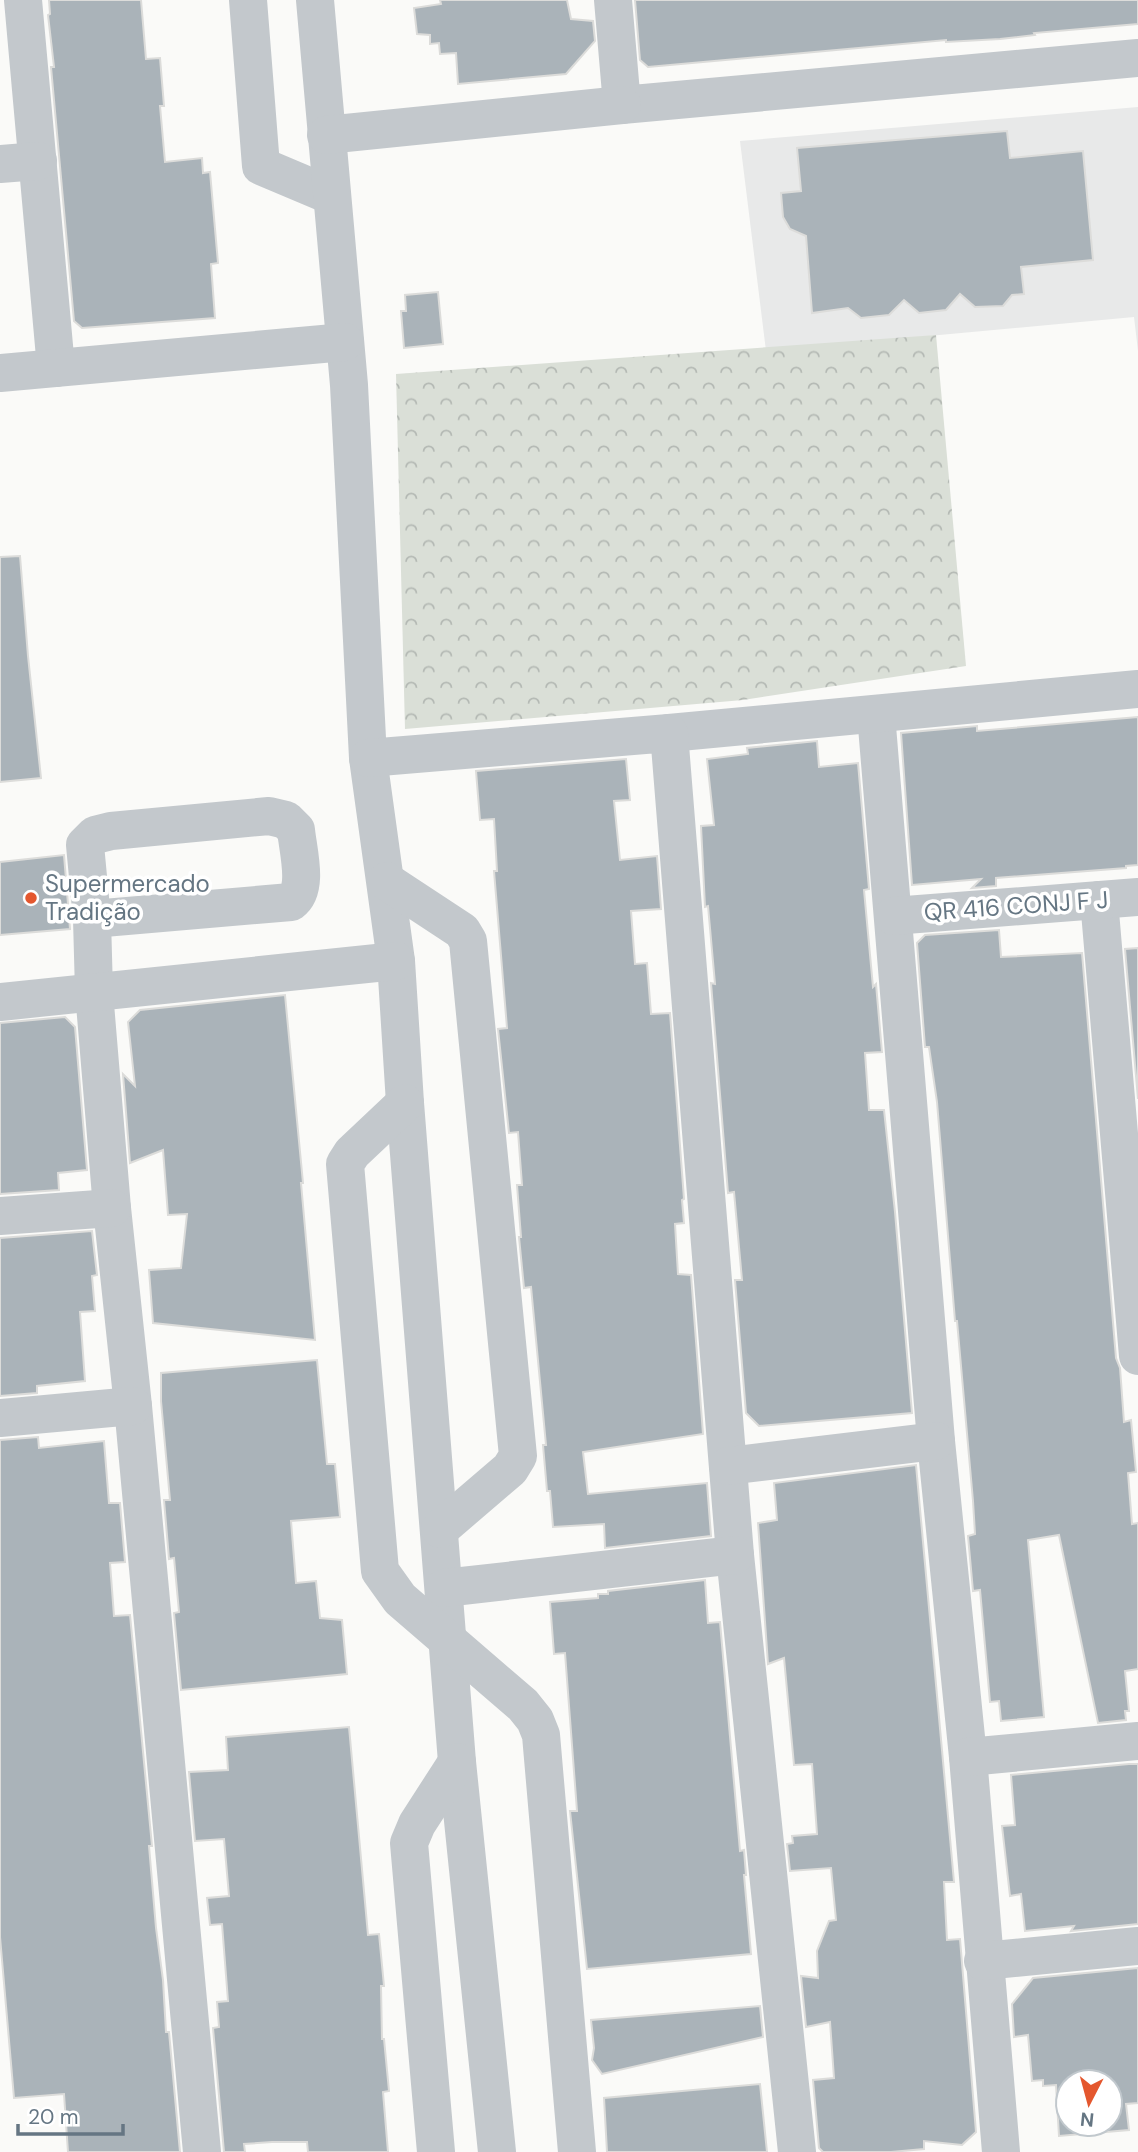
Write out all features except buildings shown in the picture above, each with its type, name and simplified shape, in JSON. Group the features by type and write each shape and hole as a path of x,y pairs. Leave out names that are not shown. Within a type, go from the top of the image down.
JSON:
{"street":[{"path":"23,0 56,368"},
{"path":"248,0 261,166 332,196"},
{"path":"315,0 345,342 368,758 396,961 457,1762 497,2152"},
{"path":"613,0 622,105"},
{"path":"327,135 1138,58"},
{"path":"0,163 37,160"},
{"path":"0,373 345,342"},
{"path":"368,758 1138,689"},
{"path":"876,714 936,1441 968,1757 1001,2152"},
{"path":"669,733 735,1555 797,2152"},
{"path":"92,919 291,902 298,897 302,886 296,830 286,820 268,816 111,831 95,835 85,845 112,1208 133,1406 202,2152"},
{"path":"386,881 462,932 468,941 517,1456 510,1469 440,1529"},
{"name":"QR 416 CONJ F J","path":"893,916 1138,897"},
{"path":"1099,900 1138,1356"},
{"path":"0,1002 396,961"},
{"path":"405,1103 352,1153 345,1164 380,1571 400,1599 523,1705 536,1720 541,1735 578,2152"},
{"path":"0,1216 112,1208"},
{"path":"0,1418 133,1406"},
{"path":"728,1466 936,1441"},
{"path":"444,1588 735,1555"},
{"path":"968,1757 1138,1741"},
{"path":"436,2152 409,1843 417,1824 457,1762"},
{"path":"984,1961 1138,1947"}],"shaded area":[{"path":"1138,107 1138,351 1134,317 766,351 740,141"}],"green space":[{"path":"936,335 966,666 743,700 405,729 396,374"}],"place":[{"name":"Supermercado Tradição","path":"31,898"}]}
